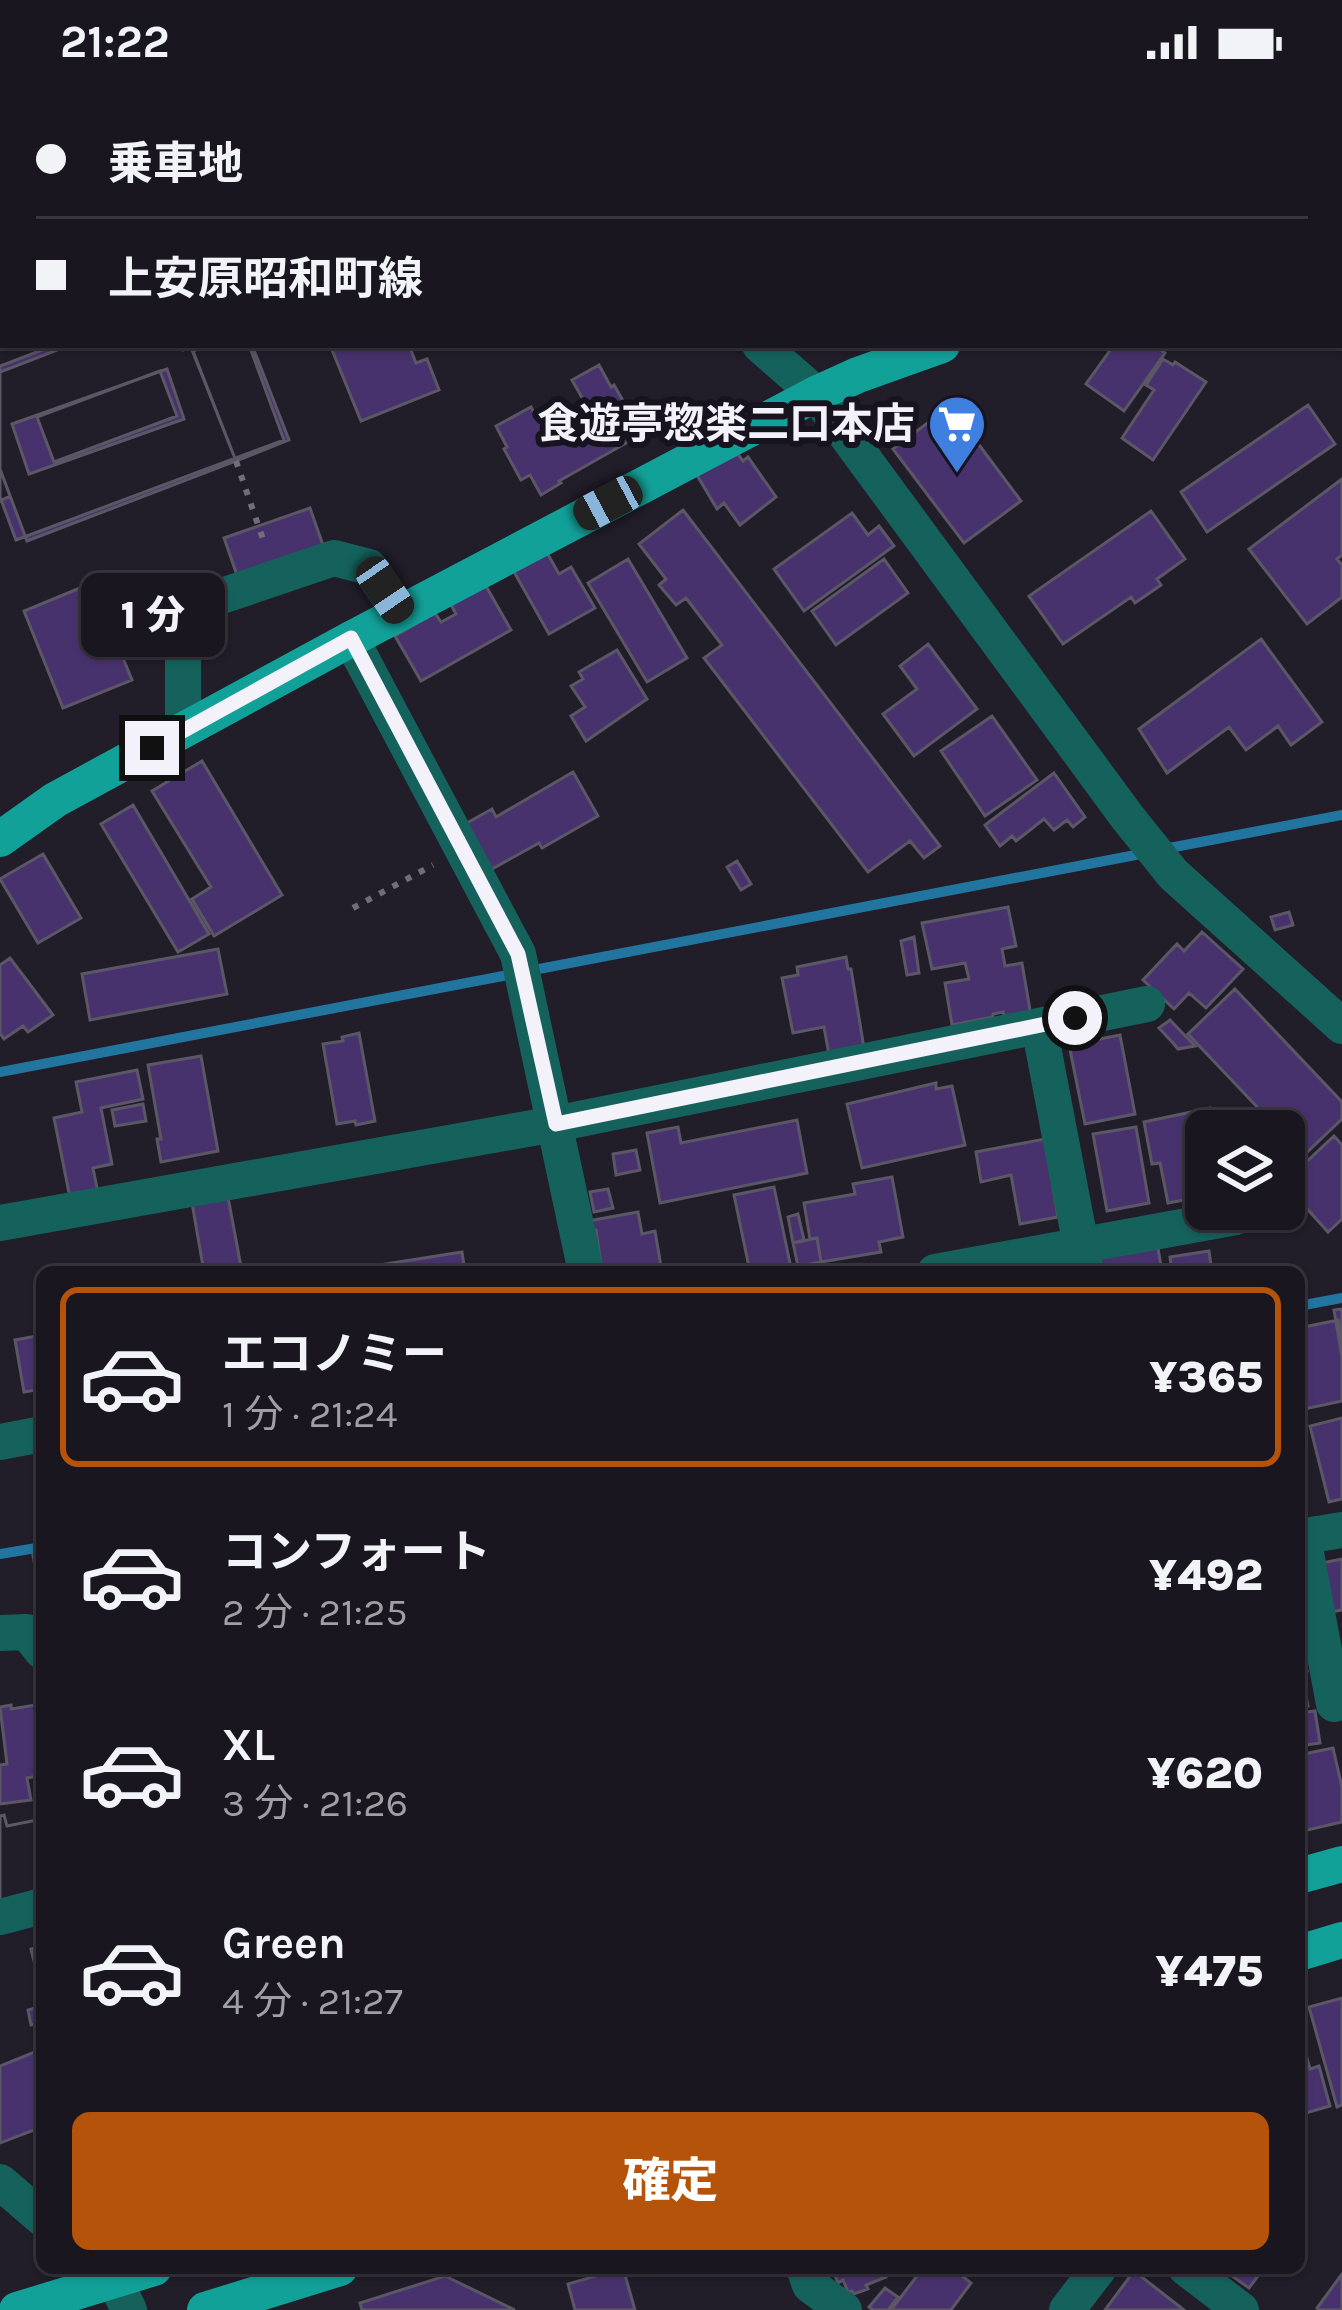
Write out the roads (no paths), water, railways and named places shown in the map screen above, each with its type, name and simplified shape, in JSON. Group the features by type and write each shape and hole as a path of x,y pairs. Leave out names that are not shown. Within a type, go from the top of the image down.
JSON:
{"main road":[{"path":"0,839 55,800 351,638 816,394 934,348"},
{"path":"1305,1874 1342,1864"},
{"path":"1305,1951 1342,1940"},
{"path":"205,2310 321,2274"},
{"path":"17,2310 115,2286"}],"street":[{"path":"763,348 816,394 1173,874 1342,1026"},
{"path":"184,730 183,627 198,604 334,558 369,567 400,613"},
{"path":"351,638 518,954 585,1266"},
{"path":"0,1222 556,1124 1147,1004"},
{"path":"1040,1026 1083,1259"},
{"path":"1003,1266 1083,1259 1189,1230"},
{"path":"0,1442 36,1435"},
{"path":"1305,1536 1342,1530"},
{"path":"1305,1557 1334,1704"},
{"path":"0,1634 27,1632 36,1644"},
{"path":"0,1917 36,1908"},
{"path":"0,2182 36,2213"},
{"path":"806,2274 811,2285 844,2310"},
{"path":"1067,2310 1094,2274"},
{"path":"1194,2274 1241,2310"}],"waterway":[{"path":"1164,849 1342,815"},
{"path":"0,1072 1146,853"},
{"path":"1305,1305 1342,1298"},
{"path":"0,1554 36,1548"}],"place":[{"name":"食遊亭惣楽二口本店","path":"957,475"}]}
